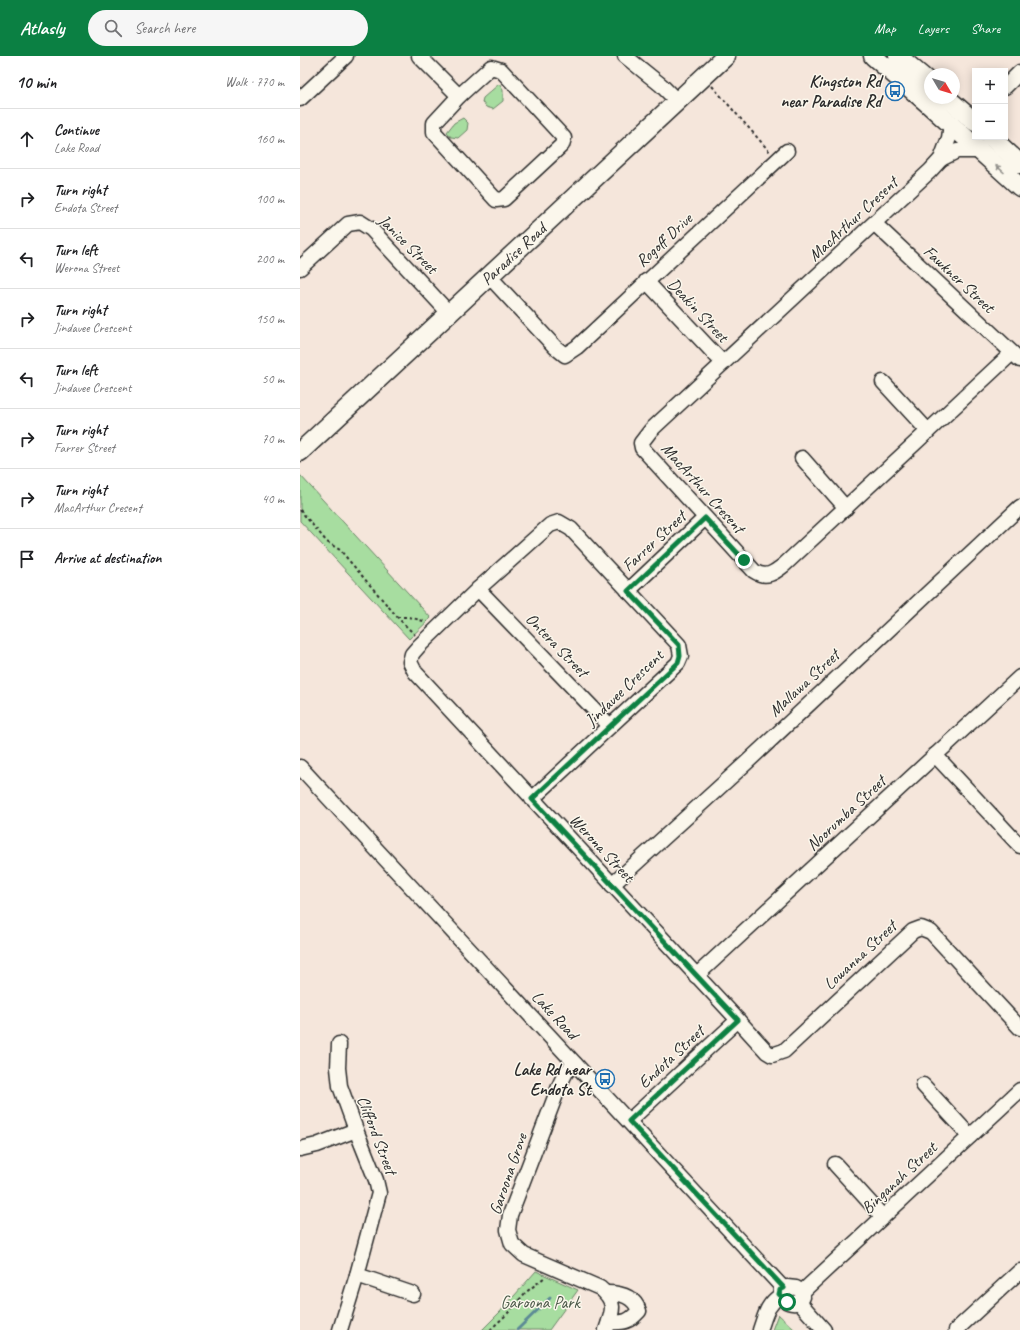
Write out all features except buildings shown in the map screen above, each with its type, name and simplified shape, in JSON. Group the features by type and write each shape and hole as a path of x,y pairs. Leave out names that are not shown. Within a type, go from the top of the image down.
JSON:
{"main road":[{"name":"Paradise Road","path":"300,452 726,56"},
{"path":"873,56 951,124 972,135"},
{"path":"898,56 924,78"},
{"path":"955,104 972,116"},
{"path":"981,140 1020,164"},
{"path":"981,140 1020,187"}],"street":[{"path":"300,99 346,56"},
{"path":"419,56 458,96"},
{"path":"625,56 678,101"},
{"path":"491,67 501,70 564,138 562,145 504,199 496,200 434,132 434,123 458,96 491,67"},
{"path":"1008,84 1020,72"},
{"path":"972,118 967,122 968,127 972,131"},
{"name":"MacArthur Cresent","path":"942,159 949,138 951,124"},
{"name":"MacArthur Cresent","path":"981,140 942,159 875,224 652,430 641,443 642,448 754,571 764,576 775,572 784,565 928,431 1016,356"},
{"name":"Rogoff Drive","path":"489,276 555,347 565,355 577,347 787,151"},
{"name":"Janice Street","path":"300,268 348,224 360,222 371,229 449,313"},
{"name":"Fawkner Street","path":"875,224 1016,356"},
{"name":"Deakin Street","path":"646,281 723,363"},
{"path":"883,382 928,431"},
{"path":"802,458 846,508"},
{"name":"Mallawa Street","path":"612,885 745,764 1020,507"},
{"name":"Farrer Street","path":"628,591 705,518"},
{"name":"Jindavee Crescent","path":"410,662 412,654 419,646 478,589 550,525 560,522 571,529 679,645 680,656 678,663 532,799"},
{"name":"Ontera Street","path":"478,589 610,726"},
{"name":"Werona Street","path":"410,662 415,672 696,976 767,1052 772,1055"},
{"name":"Noorumba Street","path":"696,976 1020,677"},
{"path":"935,755 1020,846"},
{"name":"Lake Road","path":"300,767 629,1121 782,1292"},
{"name":"Lowanna Street","path":"772,1055 784,1051 913,931 921,928 931,932 1020,1028"},
{"name":"Endota Street","path":"629,1121 738,1020"},
{"name":"Clifford Street","path":"339,1044 338,1068 340,1086 376,1180 379,1193 357,1275 340,1330"},
{"name":"Garoona Grove","path":"575,1064 566,1072 560,1084 510,1215 508,1230 512,1244 524,1255 600,1288 607,1293 613,1304 613,1313 608,1326"},
{"path":"923,1085 970,1136"},
{"name":"Binganah Street","path":"800,1297 883,1217 1020,1090"},
{"path":"300,1148 317,1145 356,1130"},
{"path":"835,1164 883,1217"},
{"path":"956,1330 1020,1270"},
{"path":"357,1275 413,1294"},
{"path":"760,1330 766,1311 771,1303 787,1287 794,1288 824,1330"},
{"name":"Garoona Grove","path":"607,1293 617,1293 629,1297 637,1305 639,1311 628,1321 608,1326"}],"path":[{"path":"712,86 770,153"},
{"path":"300,510 327,542 340,550 397,617 416,636"},
{"path":"397,617 421,619 430,623"},
{"path":"490,1330 507,1314 525,1293 545,1278 554,1267"}],"green space":[{"path":"499,84 503,90 503,101 493,109 486,107 482,102 483,98"},
{"path":"463,118 468,123 467,130 458,138 451,137 447,132 454,123"},
{"path":"300,475 431,618 409,639 300,521"},
{"name":"Garoona Park","path":"536,1271 578,1290 549,1330 482,1330 500,1312"},
{"path":"778,1314 795,1330 772,1330"}],"waterway":[{"path":"517,1330 550,1298"}],"place":[{"name":"Kingston Rd near Paradise Rd","path":"895,91"},
{"name":"Lake Rd near Endota St","path":"605,1079"}],"route":[{"path":"744,560 705,518 628,591 679,645 680,656 678,663 532,799 738,1020 629,1121 784,1288 780,1290 779,1294 782,1299 787,1302"}]}
